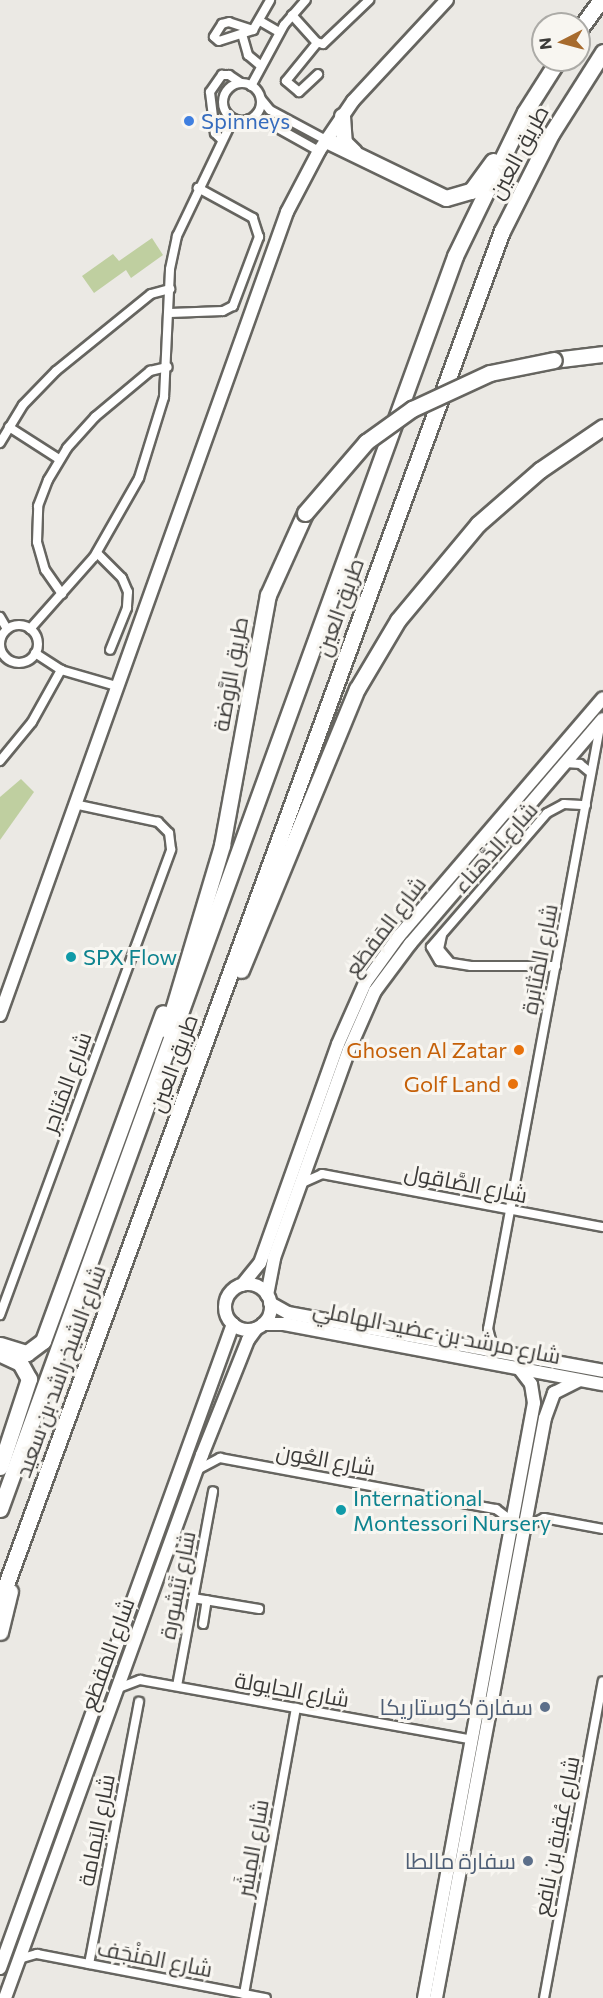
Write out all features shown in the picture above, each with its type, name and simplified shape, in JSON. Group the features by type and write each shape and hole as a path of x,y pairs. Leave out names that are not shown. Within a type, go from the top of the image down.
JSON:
{"highway":[{"path":"591,14 601,0"},
{"name":"طريق العين","path":"149,1191 502,231 550,134 603,52"},
{"name":"طريق العين","path":"119,1187 367,492 455,256 505,153 551,72"},
{"path":"342,116 344,142 356,154"},
{"path":"322,145 356,154 446,198 471,191 492,161 505,153"},
{"name":"طريق الرَّوضة","path":"119,1187 211,884 232,793 260,627 279,565 305,513 352,456 412,409 490,373 554,360 603,354"},
{"path":"149,1191 336,738 378,651 421,589 478,524 540,470 603,427"},
{"path":"0,1345 27,1353 43,1341 211,884"},
{"name":"شارع الشيخ راشد بن سعيد","path":"0,1509 119,1187"},
{"name":"شارع الشيخ راشد بن سعيد","path":"0,1601 149,1191"},
{"path":"0,1353 21,1363 29,1379 0,1467"},
{"path":"0,1632 17,1553"}],"street":[{"path":"253,30 229,22 222,24 214,37 219,40 253,30 270,0"},
{"path":"251,86 279,32 306,0"},
{"path":"318,74 299,92 286,81 317,43 327,42 369,0"},
{"path":"0,1015 280,228 322,145 342,116 385,63 447,0"},
{"path":"292,15 317,43"},
{"path":"260,21 279,32"},
{"path":"242,34 248,55 261,66"},
{"path":"222,140 216,135 210,107 210,92 219,77 229,75 251,86 267,108 298,125 322,145"},
{"path":"225,111 224,95 231,87 241,83"},
{"path":"250,119 260,108 260,98"},
{"path":"210,107 225,111 233,119 265,121 293,136 322,145"},
{"path":"30,629 97,553 126,505 147,458 160,418 168,367 170,289 177,236 233,119"},
{"path":"293,136 298,125"},
{"path":"170,313 223,311 233,306 259,237 253,218 198,188"},
{"path":"0,443 33,394 80,350 151,294 170,289"},
{"path":"62,594 41,561 36,533 38,506 59,459 76,436 133,384 154,369 168,367"},
{"path":"9,427 59,459"},
{"path":"97,553 119,574 128,592 127,608 110,650"},
{"path":"0,617 7,629"},
{"path":"21,625 30,629 37,643 35,653 22,662 2,657 0,641 7,629 21,625"},
{"path":"35,653 61,670 116,686"},
{"path":"0,761 32,722 61,670"},
{"name":"شارع المَقطَع","path":"242,1285 260,1263 338,1044 365,983 399,936 603,698"},
{"name":"شارع المَقطَع","path":"268,1299 269,1273 349,1050 375,991 392,967 602,720"},
{"name":"شارع المُثابَرة","path":"494,1351 489,1329 602,720"},
{"path":"566,763 580,764 591,773"},
{"name":"شارع المُتاجر","path":"0,1315 171,849 169,833 158,822 144,821 74,804"},
{"name":"شارع الدَّهناء","path":"556,966 481,967 439,961 432,953 433,944 547,813 564,804 586,805"},
{"path":"483,837 492,849"},
{"path":"302,1183 322,1174 312,1155"},
{"name":"شارع الصَّاقول","path":"322,1174 603,1227"},
{"path":"242,1285 256,1286 268,1299 269,1315 260,1326 248,1330 233,1324 226,1302 242,1285"},
{"name":"شارع مرشد بن عضيد الهاملي","path":"268,1299 288,1313 603,1371"},
{"name":"شارع المَقطَع","path":"0,1968 151,1556 233,1324"},
{"name":"شارع مرشد بن عضيد الهاملي","path":"260,1326 284,1324 603,1384"},
{"name":"شارع المَقطَع","path":"5,1998 207,1442 260,1326"},
{"name":"شارع المُثابَرة","path":"474,1347 489,1329"},
{"path":"431,1993 471,1782 529,1505 539,1417 534,1394 519,1368"},
{"path":"471,1782 472,1740 516,1503 539,1417 554,1393 579,1380"},
{"path":"196,1471 206,1462 220,1458 207,1442"},
{"name":"شارع العُون","path":"220,1458 496,1509 513,1522"},
{"name":"شارع تَبْشورة","path":"177,1686 213,1491"},
{"name":"شارع العُون","path":"496,1509 516,1503"},
{"path":"529,1505 544,1518 603,1529"},
{"path":"525,1527 544,1518"},
{"path":"132,1646 161,1556 157,1552 151,1556"},
{"path":"193,1598 259,1609"},
{"path":"203,1624 207,1600"},
{"path":"126,1662 140,1680"},
{"name":"شارع الحايولة","path":"116,1689 140,1680 472,1740"},
{"name":"شارع عُقبة بن نافع","path":"544,1998 603,1681"},
{"name":"شارع اليَمامة","path":"89,1964 139,1702"},
{"name":"شارع المِشَر","path":"244,1994 296,1708"},
{"path":"69,1778 67,1806 73,1810"},
{"path":"25,1943 37,1954"},
{"name":"شارع المَنْجَف","path":"19,1959 37,1954 266,1998"}],"green space":[{"path":"152,238 163,255 131,278 126,270 94,293 82,276 113,254 119,261"},
{"path":"21,779 34,792 0,840 0,797"}],"place":[{"name":"Spinneys","path":"189,121"},
{"name":"SPX Flow","path":"71,957"},
{"name":"Ghosen Al Zatar","path":"519,1050"},
{"name":"Golf Land","path":"513,1084"},
{"name":"International Montessori Nursery","path":"341,1510"},
{"name":"سفارة كوستاريكا","path":"545,1707"},
{"name":"سفارة مالطا","path":"528,1861"}]}
